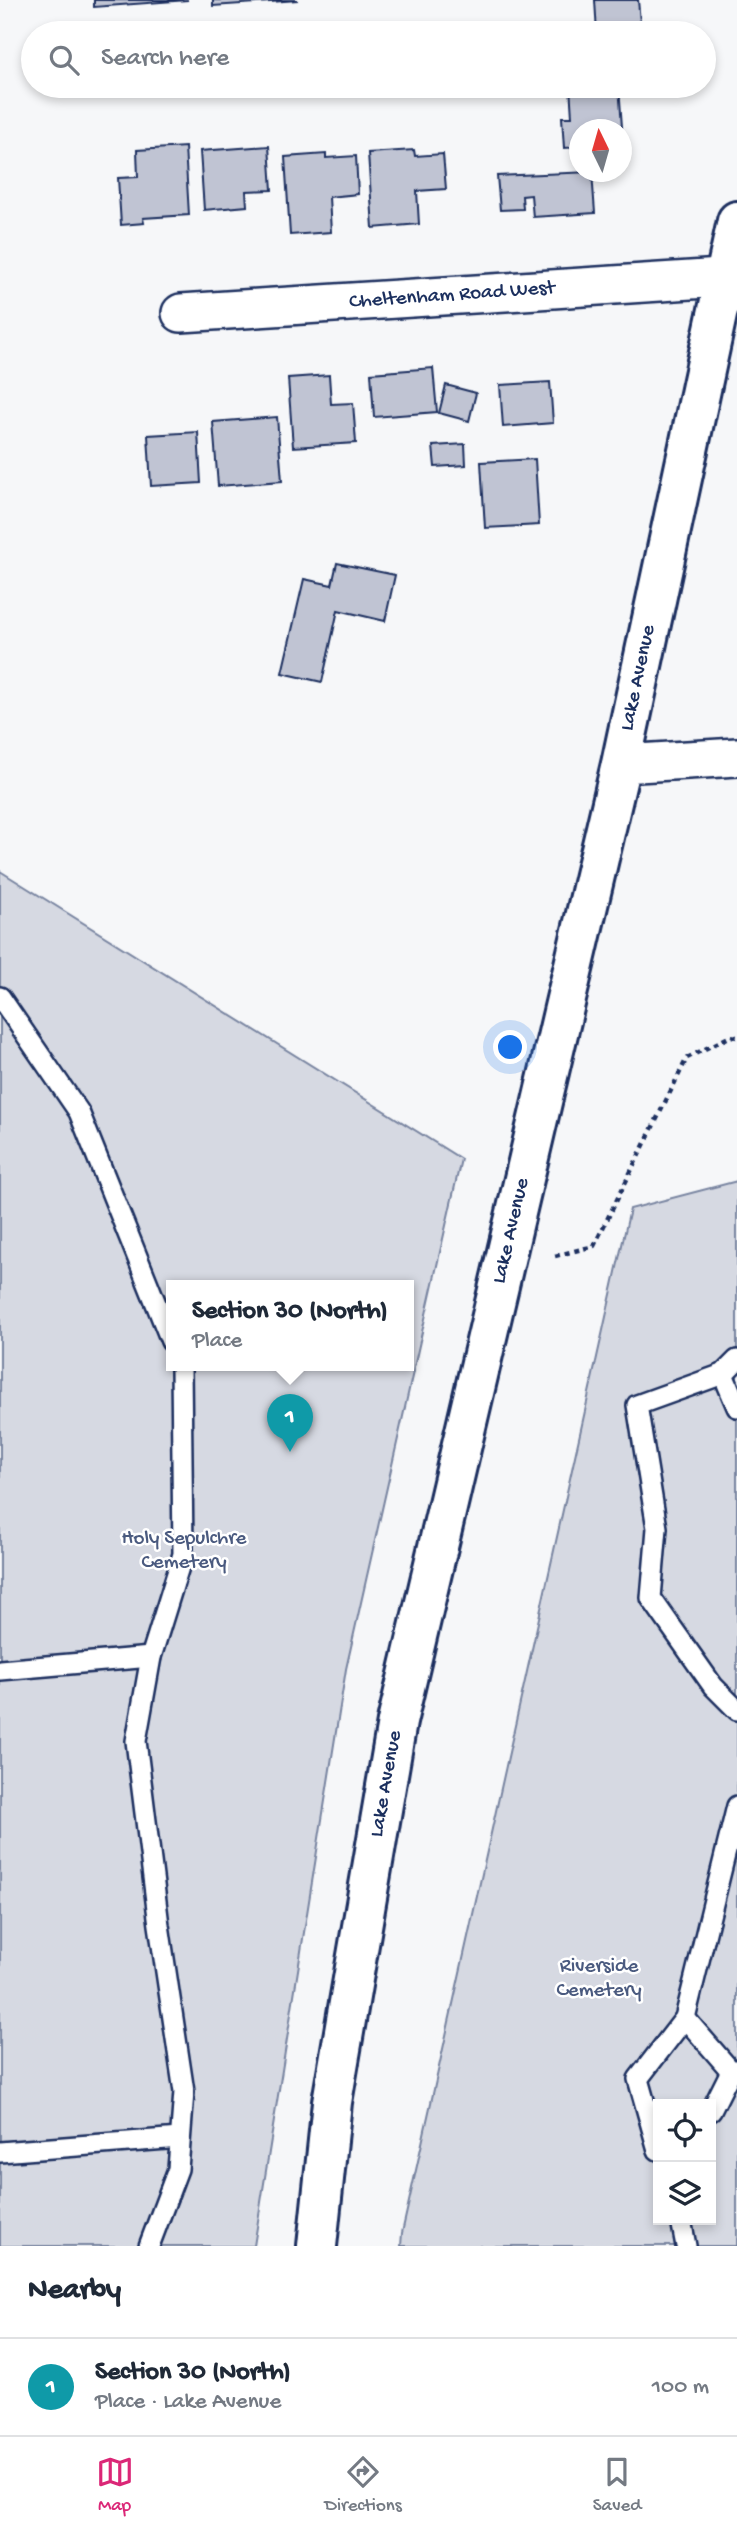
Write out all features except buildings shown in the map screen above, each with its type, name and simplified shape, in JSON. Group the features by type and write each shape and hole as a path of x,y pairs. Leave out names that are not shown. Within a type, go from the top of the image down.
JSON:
{"main road":[{"name":"Lake Avenue","path":"317,2246 332,2102 397,1722 621,764 730,278 737,221"}],"street":[{"name":"Cheltenham Road West","path":"181,313 730,278"},
{"path":"621,764 737,757"}],"lane":[{"path":"0,997 79,1112 166,1329"},
{"path":"737,1407 730,1367 637,1405 657,1528 651,1598 713,1686 737,1710"},
{"path":"149,2246 178,2169 184,2092 159,1925 136,1741 151,1657 183,1554 181,1371"},
{"path":"0,1670 151,1657"},
{"path":"653,2132 638,2079 685,2018 737,1805"},
{"path":"685,2018 734,2071 716,2102"},
{"path":"0,2152 180,2138"},
{"path":"682,2225 686,2246"}],"path":[{"path":"555,1256 594,1245 687,1058 730,1036 737,1037"}],"green space":[{"name":"Holy Sepulchre Cemetery","path":"0,871 461,1159 414,1367 414,1280 166,1280 166,1371 413,1371 346,1669 254,2246 0,2246"},
{"name":"Riverside Cemetery","path":"737,1181 737,2246 401,2246 630,1209"}],"place":[{"name":"Section 30 (North)","path":"290,1452"}]}
